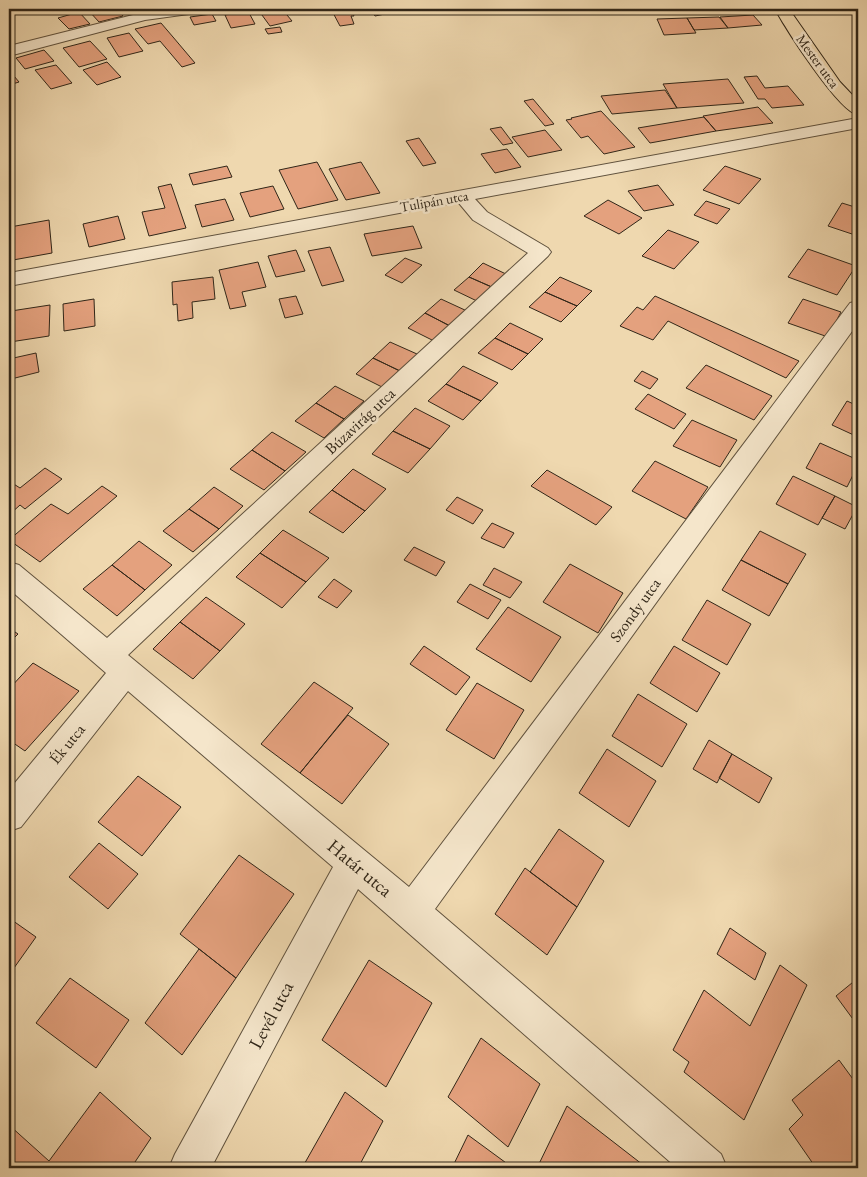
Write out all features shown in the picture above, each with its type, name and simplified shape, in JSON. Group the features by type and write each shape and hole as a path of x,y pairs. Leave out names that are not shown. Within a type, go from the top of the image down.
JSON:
{"main road":[{"name":"Mester utca","path":"782,9 834,85 858,110"}],"street":[{"path":"9,51 145,16 196,9"},
{"name":"Tulipán utca","path":"9,279 858,123"},
{"name":"Búzavirág utca","path":"116,664 541,252 480,216 462,196"},
{"name":"Szondy utca","path":"412,912 858,308"},
{"name":"Határ utca","path":"9,573 354,862 706,1168"},
{"name":"Ék utca","path":"9,816 116,664"},
{"name":"Levél utca","path":"189,1168 354,862"}],"building":[{"path":"117,9 123,16 99,22 89,11"},
{"path":"282,9 292,21 270,26 259,11"},
{"path":"331,9 351,9 354,16 351,16 354,24 340,26"},
{"path":"370,9 381,9 385,14 375,16"},
{"path":"710,9 745,9 747,11 712,13"},
{"path":"248,11 255,24 231,28 225,15"},
{"path":"79,12 90,24 69,29 58,18"},
{"path":"212,14 216,21 194,25 190,17"},
{"path":"753,15 762,25 728,28 720,17"},
{"path":"719,17 728,28 694,30 687,18"},
{"path":"687,18 696,33 664,35 657,19"},
{"path":"161,23 195,63 182,67 160,41 148,44 135,29"},
{"path":"280,27 282,32 268,34 265,29"},
{"path":"129,33 143,51 119,57 107,38"},
{"path":"90,41 107,59 79,67 63,48"},
{"path":"44,50 54,61 25,69 16,58"},
{"path":"107,62 121,77 97,85 83,70"},
{"path":"56,65 72,83 51,89 35,70"},
{"path":"9,70 19,82 9,85"},
{"path":"757,76 765,88 788,86 804,105 772,108 765,99 758,99 744,77"},
{"path":"728,79 744,103 677,108 663,84"},
{"path":"665,90 677,108 612,114 601,96"},
{"path":"533,99 554,124 545,126 524,101"},
{"path":"758,107 773,123 716,131 703,116"},
{"path":"601,111 635,147 604,154 588,136 581,138 566,120"},
{"path":"704,117 716,131 650,143 638,128"},
{"path":"501,127 513,143 503,145 490,129"},
{"path":"545,130 562,150 528,157 512,137"},
{"path":"419,138 436,163 423,166 406,141"},
{"path":"507,149 521,167 495,173 481,154"},
{"path":"317,162 338,200 298,209 279,170"},
{"path":"361,162 380,193 346,200 329,169"},
{"path":"227,166 232,177 193,185 189,174"},
{"path":"725,166 761,179 739,204 703,190"},
{"path":"171,184 186,228 149,236 142,212 165,208 158,187"},
{"path":"658,185 674,205 644,211 628,191"},
{"path":"273,186 284,209 250,217 240,193"},
{"path":"225,199 234,220 202,227 195,205"},
{"path":"608,200 642,218 619,234 584,216"},
{"path":"706,201 730,209 717,224 694,215"},
{"path":"842,203 858,208 858,236 828,226"},
{"path":"118,216 125,239 89,247 83,224"},
{"path":"49,220 52,253 13,260 10,227"},
{"path":"413,226 422,248 372,256 364,234"},
{"path":"668,230 699,242 674,269 642,256"},
{"path":"330,247 344,281 322,286 308,251"},
{"path":"808,249 856,266 837,295 788,277"},
{"path":"296,250 305,271 276,277 268,256"},
{"path":"405,258 422,265 402,283 385,275"},
{"path":"258,262 266,287 242,292 246,306 230,309 219,270"},
{"path":"483,263 508,275 494,288 469,277"},
{"path":"213,277 215,299 192,302 193,318 178,321 177,304 173,305 172,282"},
{"path":"469,277 494,288 479,302 454,290"},
{"path":"560,277 592,291 577,306 545,292"},
{"path":"545,292 577,306 561,322 529,307"},
{"path":"296,296 303,314 285,318 279,299"},
{"path":"655,296 799,361 786,378 668,321 653,340 620,326 637,307 643,310"},
{"path":"94,299 95,326 64,331 63,304"},
{"path":"441,299 467,311 450,326 425,313"},
{"path":"803,299 841,312 828,337 788,323"},
{"path":"50,305 49,336 10,342 11,311"},
{"path":"425,313 450,326 434,341 408,328"},
{"path":"510,323 543,339 528,354 495,338"},
{"path":"495,338 528,354 512,370 478,353"},
{"path":"390,342 417,354 400,371 373,358"},
{"path":"36,353 39,372 11,379 9,359"},
{"path":"373,358 400,371 384,388 356,374"},
{"path":"706,365 772,396 754,420 686,388"},
{"path":"463,366 498,383 481,401 446,384"},
{"path":"642,371 658,379 650,389 634,381"},
{"path":"446,384 481,401 463,420 428,401"},
{"path":"335,386 364,401 344,419 316,403"},
{"path":"648,394 686,414 674,429 635,409"},
{"path":"847,401 858,406 858,437 832,425"},
{"path":"316,403 344,419 324,438 295,421"},
{"path":"415,408 450,426 430,449 393,431"},
{"path":"692,420 737,440 720,467 673,446"},
{"path":"393,431 430,449 408,473 372,454"},
{"path":"272,432 306,452 285,471 252,450"},
{"path":"820,443 858,460 858,465 847,487 806,468"},
{"path":"252,450 285,471 264,490 230,469"},
{"path":"655,461 708,487 686,519 632,491"},
{"path":"45,468 62,479 25,509 20,505 9,515 9,481 20,488"},
{"path":"353,469 386,489 365,511 332,490"},
{"path":"547,470 612,507 596,525 531,486"},
{"path":"793,476 835,496 818,525 776,504"},
{"path":"102,486 117,496 40,562 9,540 51,504 68,514"},
{"path":"214,487 243,506 219,529 189,509"},
{"path":"332,490 365,511 343,533 309,512"},
{"path":"835,496 857,507 845,529 822,518"},
{"path":"457,497 483,510 473,524 446,510"},
{"path":"189,509 219,529 193,552 163,531"},
{"path":"492,523 514,533 504,548 481,538"},
{"path":"283,530 329,558 306,582 260,553"},
{"path":"760,531 806,554 788,584 741,560"},
{"path":"139,541 172,565 145,590 112,565"},
{"path":"414,547 445,562 436,576 404,560"},
{"path":"260,553 306,582 282,608 236,577"},
{"path":"741,560 788,584 769,616 722,590"},
{"path":"570,564 623,593 598,633 543,602"},
{"path":"112,565 145,590 117,616 83,589"},
{"path":"494,568 522,582 510,598 483,585"},
{"path":"334,579 352,591 337,608 318,597"},
{"path":"470,584 501,600 488,619 457,602"},
{"path":"206,597 245,624 220,651 180,622"},
{"path":"707,600 751,624 727,665 682,640"},
{"path":"508,607 561,637 531,682 476,649"},
{"path":"180,622 220,651 193,679 153,649"},
{"path":"9,628 18,634 9,643"},
{"path":"424,646 470,677 456,695 410,664"},
{"path":"674,646 720,673 697,712 650,683"},
{"path":"33,663 79,691 25,751 9,740 9,689"},
{"path":"314,682 353,708 300,773 261,744"},
{"path":"477,683 524,710 494,759 446,730"},
{"path":"638,694 687,724 662,767 612,736"},
{"path":"348,715 389,744 342,804 300,773"},
{"path":"709,740 732,754 717,783 693,769"},
{"path":"607,749 656,781 629,827 579,793"},
{"path":"732,754 772,778 759,803 719,778"},
{"path":"138,776 181,807 142,856 98,822"},
{"path":"559,829 604,861 577,907 530,872"},
{"path":"99,843 138,874 108,909 69,877"},
{"path":"239,855 294,894 236,978 180,934"},
{"path":"525,868 577,907 547,955 495,914"},
{"path":"9,918 36,937 9,975"},
{"path":"730,928 766,953 755,980 717,954"},
{"path":"199,949 236,978 182,1055 145,1023"},
{"path":"369,960 432,1003 386,1087 322,1040"},
{"path":"780,965 807,985 744,1120 684,1072 689,1062 673,1050 704,990 750,1026"},
{"path":"70,978 129,1020 96,1068 36,1023"},
{"path":"858,978 858,1026 836,996"},
{"path":"481,1038 540,1084 508,1147 448,1097"},
{"path":"839,1060 858,1086 858,1168 816,1168 789,1129 803,1115 792,1100"},
{"path":"100,1092 151,1138 131,1168 9,1168 9,1125 49,1161"},
{"path":"345,1092 383,1121 358,1168 302,1168"},
{"path":"567,1106 647,1168 537,1168"},
{"path":"468,1135 513,1168 452,1168"}]}
